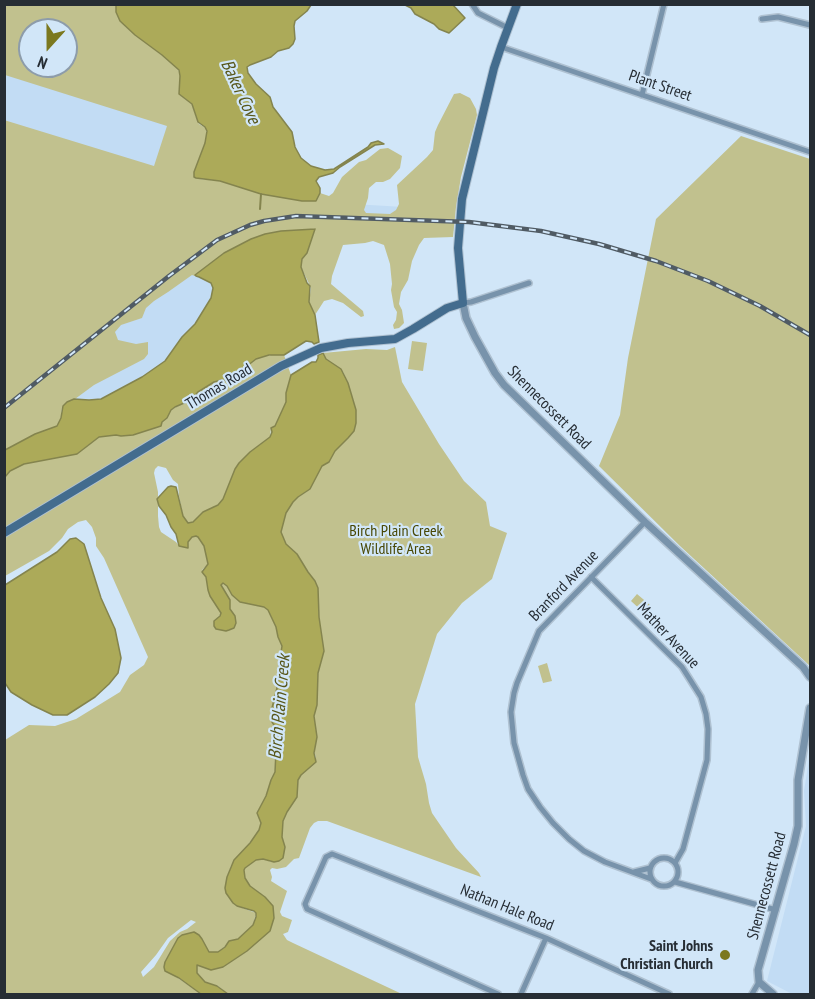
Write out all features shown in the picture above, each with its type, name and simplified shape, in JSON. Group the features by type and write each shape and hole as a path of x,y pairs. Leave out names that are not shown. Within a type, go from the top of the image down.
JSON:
{"main road":[{"name":"Shennecossett Road","path":"463,303 458,248 461,206 488,92 517,4"},
{"name":"Thomas Road","path":"4,533 281,366 319,349 348,343 395,339 447,308 463,303"}],"street":[{"path":"642,94 664,4"},
{"path":"472,5 478,13 508,28"},
{"path":"762,19 778,17 810,25"},
{"name":"Plant Street","path":"501,47 810,152"},
{"path":"463,303 529,283"},
{"name":"Shennecossett Road","path":"463,303 466,318 475,337 504,385 810,677"},
{"name":"Branford Avenue","path":"645,522 539,631 514,693 511,712 517,757 528,789 540,807 568,839 584,851 605,862 651,879"},
{"name":"Mather Avenue","path":"591,577 682,667 701,697 706,714 708,729 706,760 683,847 675,863"},
{"name":"Shennecossett Road","path":"759,982 758,970 798,826 798,780 810,708"},
{"name":"Nathan Hale Road","path":"498,994 307,909 305,904 326,857 332,854 546,938 669,994"},
{"path":"634,872 650,868 655,861 668,858 675,863 678,872 677,880 663,887 654,883 651,879 650,868"},
{"path":"675,882 776,910"},
{"path":"521,994 546,938"},
{"path":"752,994 759,982 773,994"}],"shaded area":[{"path":"4,5 116,5 116,12 198,161 353,204 455,210 454,231 378,229 195,276 211,283 213,288 211,298 195,324 182,337 163,363 101,399 69,401 45,430 5,450"},
{"path":"810,753 810,994 792,994 767,981 806,826 804,791"}],"green space":[{"path":"5,4 116,5 120,21 178,68 179,94 192,104 199,124 206,128 207,137 195,177 220,181 261,194 316,201 320,193 329,196 333,193 342,177 359,162 366,160 380,149 388,148 402,156 400,168 390,179 376,182 369,188 364,210 366,213 390,214 399,204 397,185 433,150 435,132 454,94 460,93 470,98 477,115 461,177 453,237 424,238 419,245 412,261 408,280 401,292 399,304 404,323 399,328 394,329 393,325 397,312 391,290 390,264 384,245 373,241 343,245 332,276 331,284 363,311 364,316 361,317 343,303 332,299 324,301 315,315 309,302 311,288 301,267 302,259 307,253 315,229 265,234 224,253 195,276 192,275 154,301 146,308 142,318 121,325 115,332 118,340 136,344 148,342 148,354 144,359 94,385 71,400 62,408 57,426 35,434 5,450 4,120 154,166 167,126 5,75"},
{"path":"741,136 810,159 810,666 680,546 599,466 620,415 628,358 656,219"},
{"path":"412,341 427,343 423,371 408,369"},
{"name":"Birch Plain Creek Wildlife Area","path":"395,347 402,382 439,444 464,481 486,502 490,526 507,533 492,579 462,603 437,634 415,704 418,757 432,813 456,848 481,877 327,821 318,821 310,828 299,858 294,859 286,867 270,870 271,881 287,891 280,912 282,916 292,920 288,932 283,934 287,940 402,994 228,994 218,986 205,982 197,973 196,966 200,965 211,970 223,967 247,951 273,906 250,886 245,878 244,870 256,860 263,859 272,862 285,847 282,837 286,812 297,797 298,780 316,759 314,748 317,737 314,716 317,705 318,673 324,651 318,589 297,554 286,544 281,532 286,513 293,502 306,492 322,466 329,462 335,451 354,431 356,423 356,410 343,372 326,359 323,353 366,349 387,350"},
{"path":"284,355 291,375 286,402 275,426 271,428 270,437 239,463 218,505 188,523 183,516 178,484 166,468 158,466 154,473 161,532 179,546 196,536 204,546 208,564 202,570 210,596 221,613 216,619 214,626 216,629 226,631 235,616 221,584 223,582 240,602 268,610 282,646 271,718 283,739 275,751 275,772 257,813 261,823 259,831 231,866 225,888 233,903 256,913 253,925 238,939 233,940 218,952 209,953 202,939 182,935 178,938 165,962 175,976 201,994 5,994 5,740 29,725 55,726 76,719 120,692 130,675 144,665 148,657 104,558 96,546 92,527 86,520 68,529 49,551 5,576 5,477 10,471 24,464 77,454 99,437 133,435 161,426 172,409 191,400 209,384 220,380 226,381 260,357","holes":["191,920 196,922 170,941 154,967 143,977 141,972 168,938"]},
{"path":"637,594 650,605 644,613 631,601"},
{"path":"547,663 552,681 543,683 538,666"}],"water":[{"name":"Baker Cove","path":"116,5 311,5 295,21 293,44 271,57 250,65 247,67 248,73 270,97 273,107 292,132 295,147 301,158 311,166 325,170 334,169 371,143 378,141 384,144 375,145 333,173 319,177 316,181 320,193 316,201 261,194 220,181 194,177 207,131 198,122 192,104 179,94 179,70 120,21"},
{"path":"405,5 453,5 465,18 449,33 415,14"},
{"path":"315,229 307,253 302,259 301,267 310,286 309,302 315,315 319,342 314,344 306,341 284,355 269,355 256,359 233,377 226,381 214,382 198,392 191,400 175,407 161,426 133,435 99,437 77,454 24,464 10,471 5,477 5,450 35,434 57,426 63,406 67,402 74,399 101,399 142,377 165,361 182,337 195,324 211,298 213,288 211,283 195,275 224,253 251,239 281,231"},
{"path":"323,353 326,359 341,369 348,383 356,410 356,423 354,431 335,451 329,462 322,466 310,489 293,502 286,513 281,532 286,544 297,554 318,588 324,651 318,673 317,705 314,716 317,737 314,753 316,762 298,780 297,797 283,821 282,837 285,847 283,858 274,862 256,860 244,870 245,878 250,886 273,906 274,918 270,931 247,951 223,967 211,970 197,965 197,973 205,982 217,986 228,994 201,994 165,971 165,962 182,935 194,932 202,939 209,952 218,952 229,941 238,939 253,925 256,917 254,911 233,903 225,888 234,860 259,830 261,823 257,813 275,772 276,751 283,739 272,722 271,712 277,688 282,646 268,610 240,602 223,583 221,585 230,600 230,609 235,616 236,623 234,628 226,631 216,629 214,621 221,613 210,596 206,577 202,572 208,564 204,546 196,536 188,542 188,548 179,546 176,534 157,499 168,487 176,487 183,516 188,523 218,505 239,463 270,437 271,428 275,426 286,402 291,375 312,362 316,362 318,355"},
{"path":"76,538 84,544 101,598 115,629 121,658 118,673 95,697 67,715 53,715 11,692 5,683 5,585 57,552 70,539"}],"waterway":[{"name":"Birch Plain Creek","path":"260,209 261,194"}],"railway":[{"path":"4,408 217,240 250,225 296,216 469,222 541,231 599,244 656,261 708,281 760,306 810,335"}],"place":[{"name":"Saint Johns Christian Church","path":"725,955"}]}
